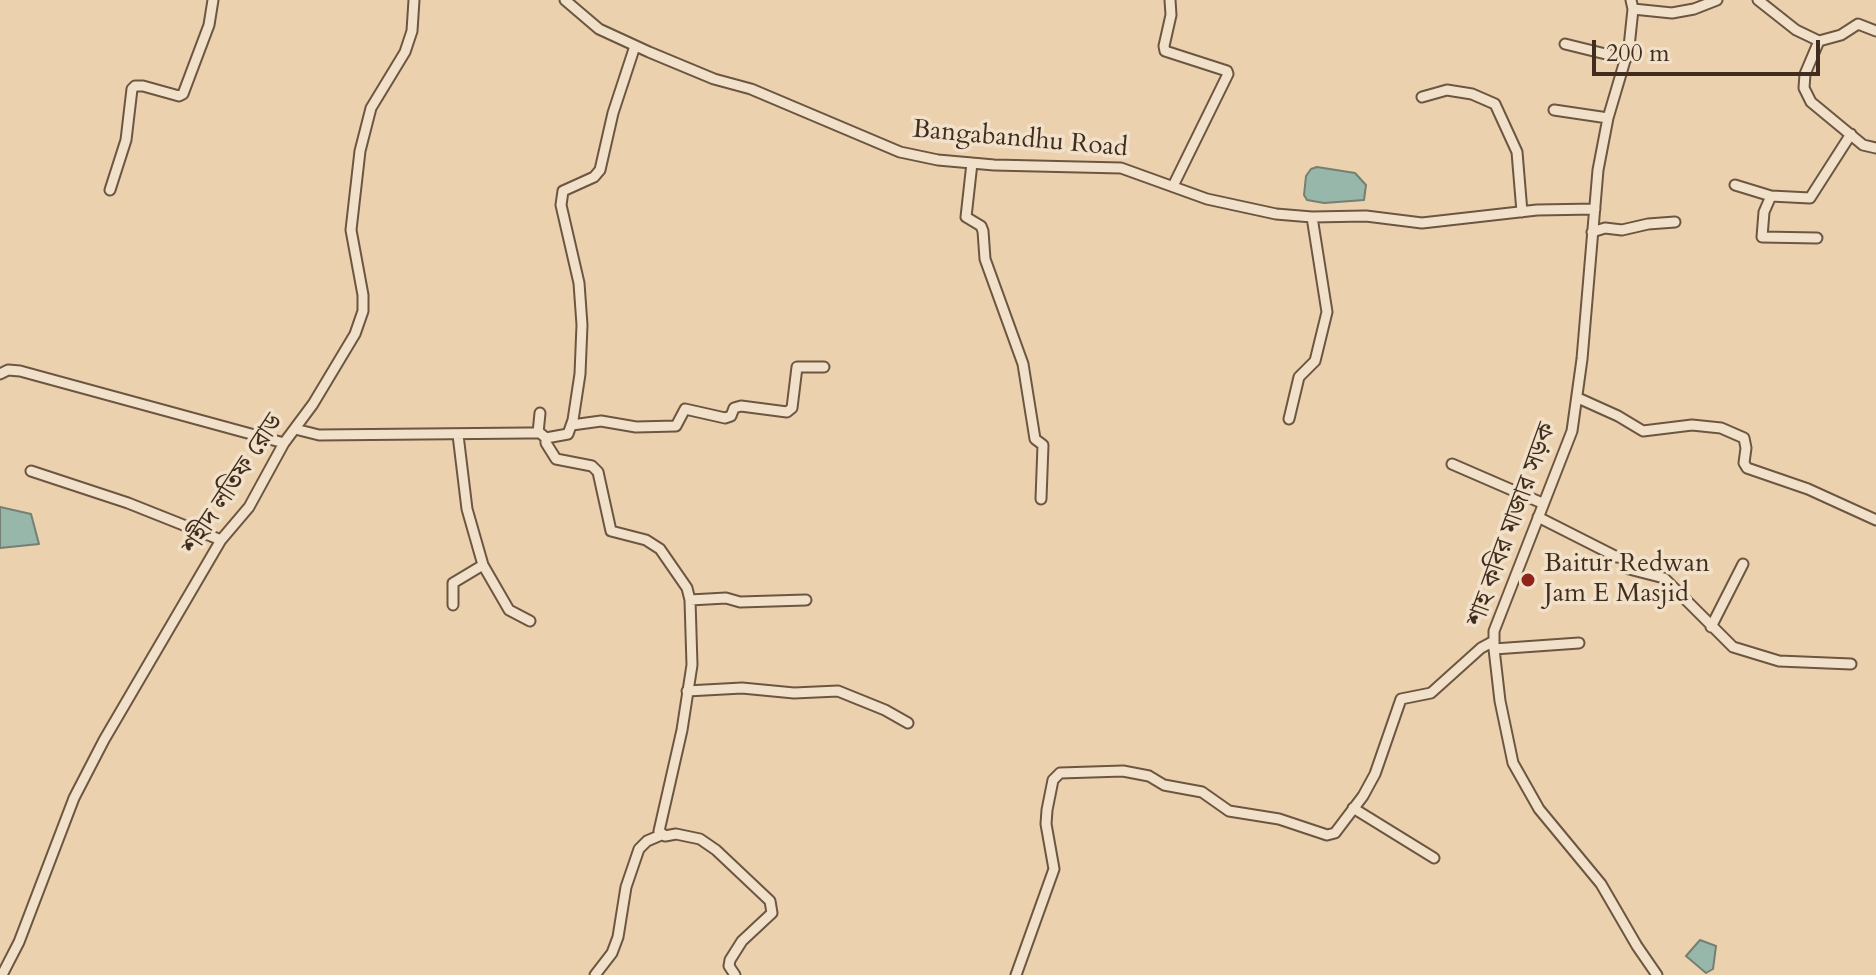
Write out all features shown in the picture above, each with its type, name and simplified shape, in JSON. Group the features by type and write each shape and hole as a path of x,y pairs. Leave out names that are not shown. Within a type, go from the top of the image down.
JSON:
{"street":[{"path":"110,190 126,140 132,89 143,86 179,96 183,94 209,25 213,0"},
{"name":"শহীদ লতিফ রোড","path":"2,975 19,942 74,798 148,663 221,540 249,507 284,443 355,334 363,311 351,230 360,151 371,108 405,52 412,31 414,0"},
{"name":"Bangabandhu Road","path":"565,0 599,29 635,46 714,79 751,89 900,152 938,160 1121,168 1207,199 1243,208 1312,217 1366,216 1422,223 1522,212 1595,209"},
{"path":"1170,0 1171,15 1165,51 1227,71 1228,74 1173,186"},
{"path":"1632,4 1672,13 1717,0"},
{"path":"1758,0 1796,30 1819,41 1841,35 1858,24 1876,31"},
{"name":"শাহ কবির মাজার সড়ক","path":"1632,4 1626,59 1608,118 1598,170 1578,398 1572,431 1494,631 1494,645 1500,701 1513,763 1539,809 1601,884 1657,975"},
{"path":"1819,41 1809,60 1804,88 1811,102 1863,145 1876,148"},
{"path":"1565,44 1626,59"},
{"path":"295,429 319,435 568,434 580,374 582,325 579,283 561,205 563,191 594,177 600,170 613,113 635,46"},
{"path":"1422,97 1447,90 1472,94 1495,104 1517,152 1522,212"},
{"path":"1554,110 1608,118"},
{"path":"1735,185 1771,196 1810,198 1851,134"},
{"path":"972,163 966,217 981,226 983,231 985,259 1023,364 1035,439 1043,445 1041,499"},
{"path":"1771,196 1764,212 1762,237 1817,238"},
{"path":"1289,419 1299,377 1315,361 1327,312 1312,217"},
{"path":"1592,232 1605,228 1622,230 1675,222"},
{"path":"572,425 601,421 636,427 676,426 685,409 725,418 731,416 734,408 741,406 787,412 792,408 797,367 824,367"},
{"path":"0,374 8,370 20,371 284,443"},
{"path":"1578,398 1643,431 1692,425 1721,428 1744,438 1744,463 1747,468 1808,489 1876,520"},
{"path":"540,413 542,436 556,459 592,466 598,472 611,531 646,540 660,549 687,588 692,665 682,730 661,815 661,835"},
{"path":"458,435 467,509 483,565 509,610 530,621"},
{"path":"1452,464 1542,503"},
{"path":"31,471 128,503 221,540"},
{"path":"1538,517 1617,557 1625,558 1630,561 1629,569 1664,578 1733,647 1779,661 1851,664"},
{"path":"1711,627 1743,564"},
{"path":"453,605 453,583 483,565"},
{"path":"690,600 806,600"},
{"path":"1016,975 1054,869 1046,824 1053,780 1060,773 1123,771 1149,776 1164,785 1202,792 1229,811 1279,819 1327,835 1335,833 1375,774 1401,699 1431,693 1481,648 1579,643"},
{"path":"687,691 742,688 794,693 838,691 908,723"},
{"path":"1353,808 1434,858"},
{"path":"595,975 612,953 618,937 626,887 639,849 647,841 661,835 676,834 700,839 716,850 770,901 772,913 742,941 730,960 729,966 735,975"}],"shaded area":[{"path":"1317,167 1355,173 1366,185 1364,200 1324,203 1307,200 1304,195 1306,176"},
{"path":"0,507 31,514 39,544 0,548"},
{"path":"1700,940 1716,946 1713,969 1706,973 1686,956"}],"place":[{"name":"Baitur Redwan Jam E Masjid","path":"1528,580"}]}
